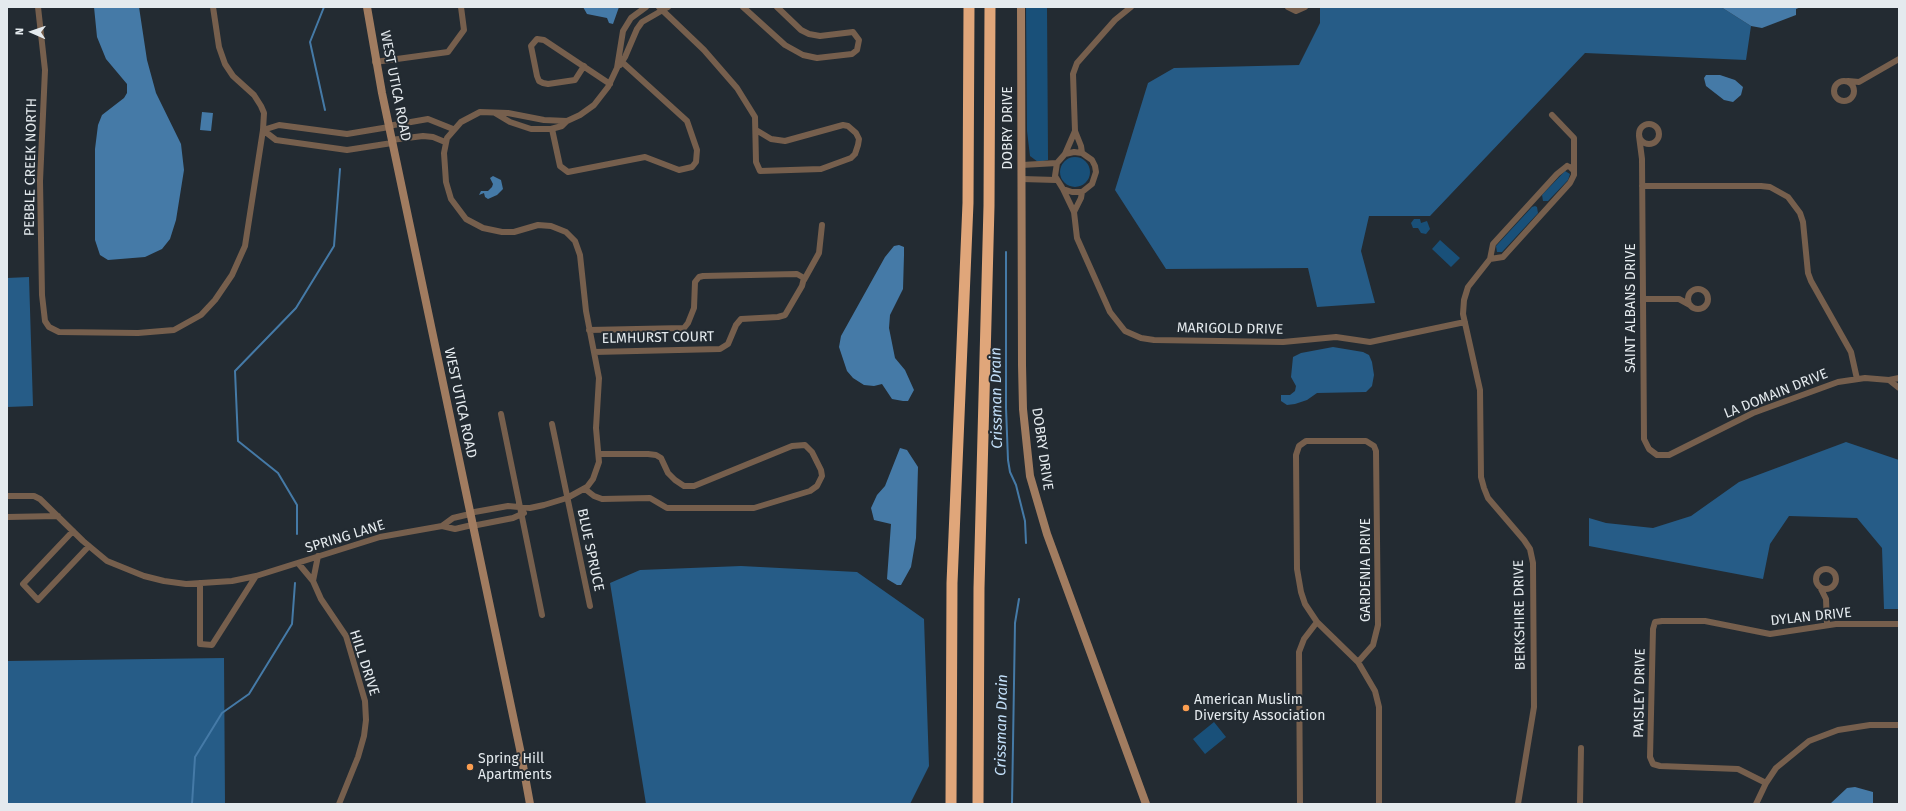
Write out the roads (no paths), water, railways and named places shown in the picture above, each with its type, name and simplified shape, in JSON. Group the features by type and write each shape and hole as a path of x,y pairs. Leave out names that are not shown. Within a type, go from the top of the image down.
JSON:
{"highway":[{"path":"950,804 952,590 968,203 969,7"},
{"path":"978,804 979,588 989,206 990,7"}],"street":[{"name":"PEBBLE CREEK NORTH","path":"38,7 45,70 40,181 42,294 43,314 49,327 59,332 166,332 180,328 209,308 232,275 245,246 263,130"},
{"path":"213,7 219,47 225,64 230,73 254,95 262,106 264,113 263,130"},
{"name":"WEST UTICA ROAD","path":"367,7 375,62 388,127 520,749 530,804"},
{"path":"375,62 448,52 464,30 461,7"},
{"path":"530,508 568,498 585,489 595,475 598,465 599,454 596,428 599,378 589,330 580,255 572,238 566,232 551,226 538,225 502,232 483,228 466,219 454,204 449,191 444,165 445,142 453,129 466,118 476,113 488,111 508,113 536,120 573,120 594,105 610,84 617,68 623,31 631,18 646,7"},
{"path":"617,68 622,62 639,26 660,9 668,7"},
{"path":"743,7 785,45 803,55 817,58 848,54 857,50 858,40 853,32 820,36 809,34 801,30 777,7"},
{"name":"DOBRY DRIVE","path":"1021,7 1023,402 1030,476 1050,541 1146,804"},
{"name":"MARIGOLD DRIVE","path":"1057,163 1065,154 1074,131 1073,74 1077,63 1115,20 1131,7"},
{"path":"1288,7 1296,11 1304,7"},
{"path":"660,9 704,50 732,81 755,117 756,162 758,170 761,172 821,169 851,158 855,154 859,139 856,132 848,126 838,126 791,140 781,141 772,139 756,130"},
{"path":"584,66 575,80 548,84 543,83 539,81 537,76 531,46 537,39 544,40 584,66 610,84"},
{"path":"1859,82 1841,81 1836,85 1834,91 1836,98 1842,101 1848,100 1859,82 1899,59"},
{"path":"552,129 560,166 568,172 645,157 679,170 692,167 696,162 697,150 687,121 622,62"},
{"path":"1848,81 1853,86 1854,92"},
{"path":"496,113 518,126 542,130 562,126 567,121"},
{"path":"1552,115 1573,136 1574,175"},
{"path":"263,130 279,125 347,134 428,119 453,129"},
{"path":"1642,159 1647,148 1652,144 1657,139 1659,133 1654,125 1644,125 1639,130 1639,136 1642,142 1652,144"},
{"path":"263,130 276,140 347,150 423,136 433,137 445,142"},
{"name":"MARIGOLD DRIVE","path":"1074,131 1081,146 1082,153 1092,160 1096,172 1092,184 1082,192 1081,198 1074,212"},
{"name":"SAINT ALBANS DRIVE","path":"1639,136 1642,159 1644,439 1647,447 1654,453"},
{"path":"1065,154 1074,152 1082,153"},
{"name":"BERKSHIRE DRIVE","path":"1518,804 1534,707 1533,563 1530,549 1524,540 1488,498 1481,477 1480,390 1465,322 1463,304 1465,294 1472,280 1490,259 1493,244 1552,178 1565,167 1574,155"},
{"path":"1022,165 1057,163 1055,170 1056,180 1022,179"},
{"path":"1565,167 1572,169 1574,175"},
{"name":"BERKSHIRE DRIVE","path":"1490,259 1503,257 1570,184 1574,175"},
{"name":"MARIGOLD DRIVE","path":"1056,180 1063,189 1074,212 1077,238 1110,312 1125,331 1141,338 1154,340 1283,342 1336,337 1370,342 1465,322"},
{"path":"1642,186 1761,186 1770,187 1788,197 1800,213 1804,222 1808,273 1811,282 1851,352 1858,379"},
{"path":"1063,189 1072,192 1082,192"},
{"name":"ELMHURST COURT","path":"594,352 720,349 728,344 736,326 741,319 778,317 785,315 820,253 822,226"},
{"name":"ELMHURST COURT","path":"589,330 684,328 688,323 694,308 695,282 703,276 797,274 802,275 804,280"},
{"path":"1643,299 1679,299 1696,289 1702,290 1708,294 1709,301 1703,309 1696,309 1679,299"},
{"path":"1690,293 1688,299 1690,306"},
{"name":"LA DOMAIN DRIVE","path":"1654,453 1663,456 1669,455 1771,406 1827,386 1858,379 1889,380 1899,378"},
{"path":"1889,380 1899,388"},
{"path":"502,414 542,615"},
{"name":"BLUE SPRUCE","path":"552,424 590,606"},
{"name":"GARDENIA DRIVE","path":"1317,622 1305,604 1298,581 1296,455 1299,446 1306,441 1366,441 1374,446 1377,456 1378,625 1373,645 1358,662"},
{"path":"585,489 594,496 602,499 650,498 667,508 754,508 809,492 817,486 822,476 821,470 812,452 805,445 792,446 694,486 684,486 673,479 662,460 656,455 599,454"},
{"name":"SPRING LANE","path":"7,496 34,496 40,499 89,546 107,561 131,572 164,581 186,584 232,581 256,576 380,537 442,526 455,528 472,526 513,518 530,508"},
{"name":"SPRING LANE","path":"442,526 453,518 508,506 530,508"},
{"path":"7,517 58,516"},
{"path":"73,531 23,584 38,600 89,546"},
{"path":"313,581 318,556"},
{"name":"HILL DRIVE","path":"298,563 313,581 321,599 346,636 365,701 366,720 364,736 358,757 339,804"},
{"path":"1826,600 1836,578 1833,572 1828,569 1821,570 1816,575 1816,582 1826,600 1827,624"},
{"path":"200,583 200,644 212,645 256,576"},
{"path":"1820,587 1826,590 1832,587"},
{"name":"DYLAN DRIVE","path":"1655,622 1705,621 1770,634 1827,624 1899,624"},
{"path":"1300,804 1298,659 1304,639 1317,622 1358,662 1375,691 1379,707 1379,804"},
{"name":"PAISLEY DRIVE","path":"1655,622 1653,629 1650,757 1654,764 1660,766 1738,769 1766,784"},
{"path":"1758,803 1766,784 1776,768 1809,740 1824,734 1858,726 1899,725"},
{"path":"1580,748 1580,804"}],"waterway":[{"path":"324,7 310,42 325,110"},
{"path":"297,534 297,505 278,473 238,441 235,371 296,308 334,246 340,169"},
{"name":"Crissman Drain","path":"1006,252 1006,408 1008,460 1010,472 1016,485 1025,521 1026,543"},
{"path":"192,804 195,757 222,713 249,694 292,624 295,583"},
{"name":"Crissman Drain","path":"1012,804 1015,623 1019,599"}],"place":[{"name":"American Muslim Diversity Association","path":"1186,708"},
{"name":"Spring Hill Apartments","path":"470,767"}]}
